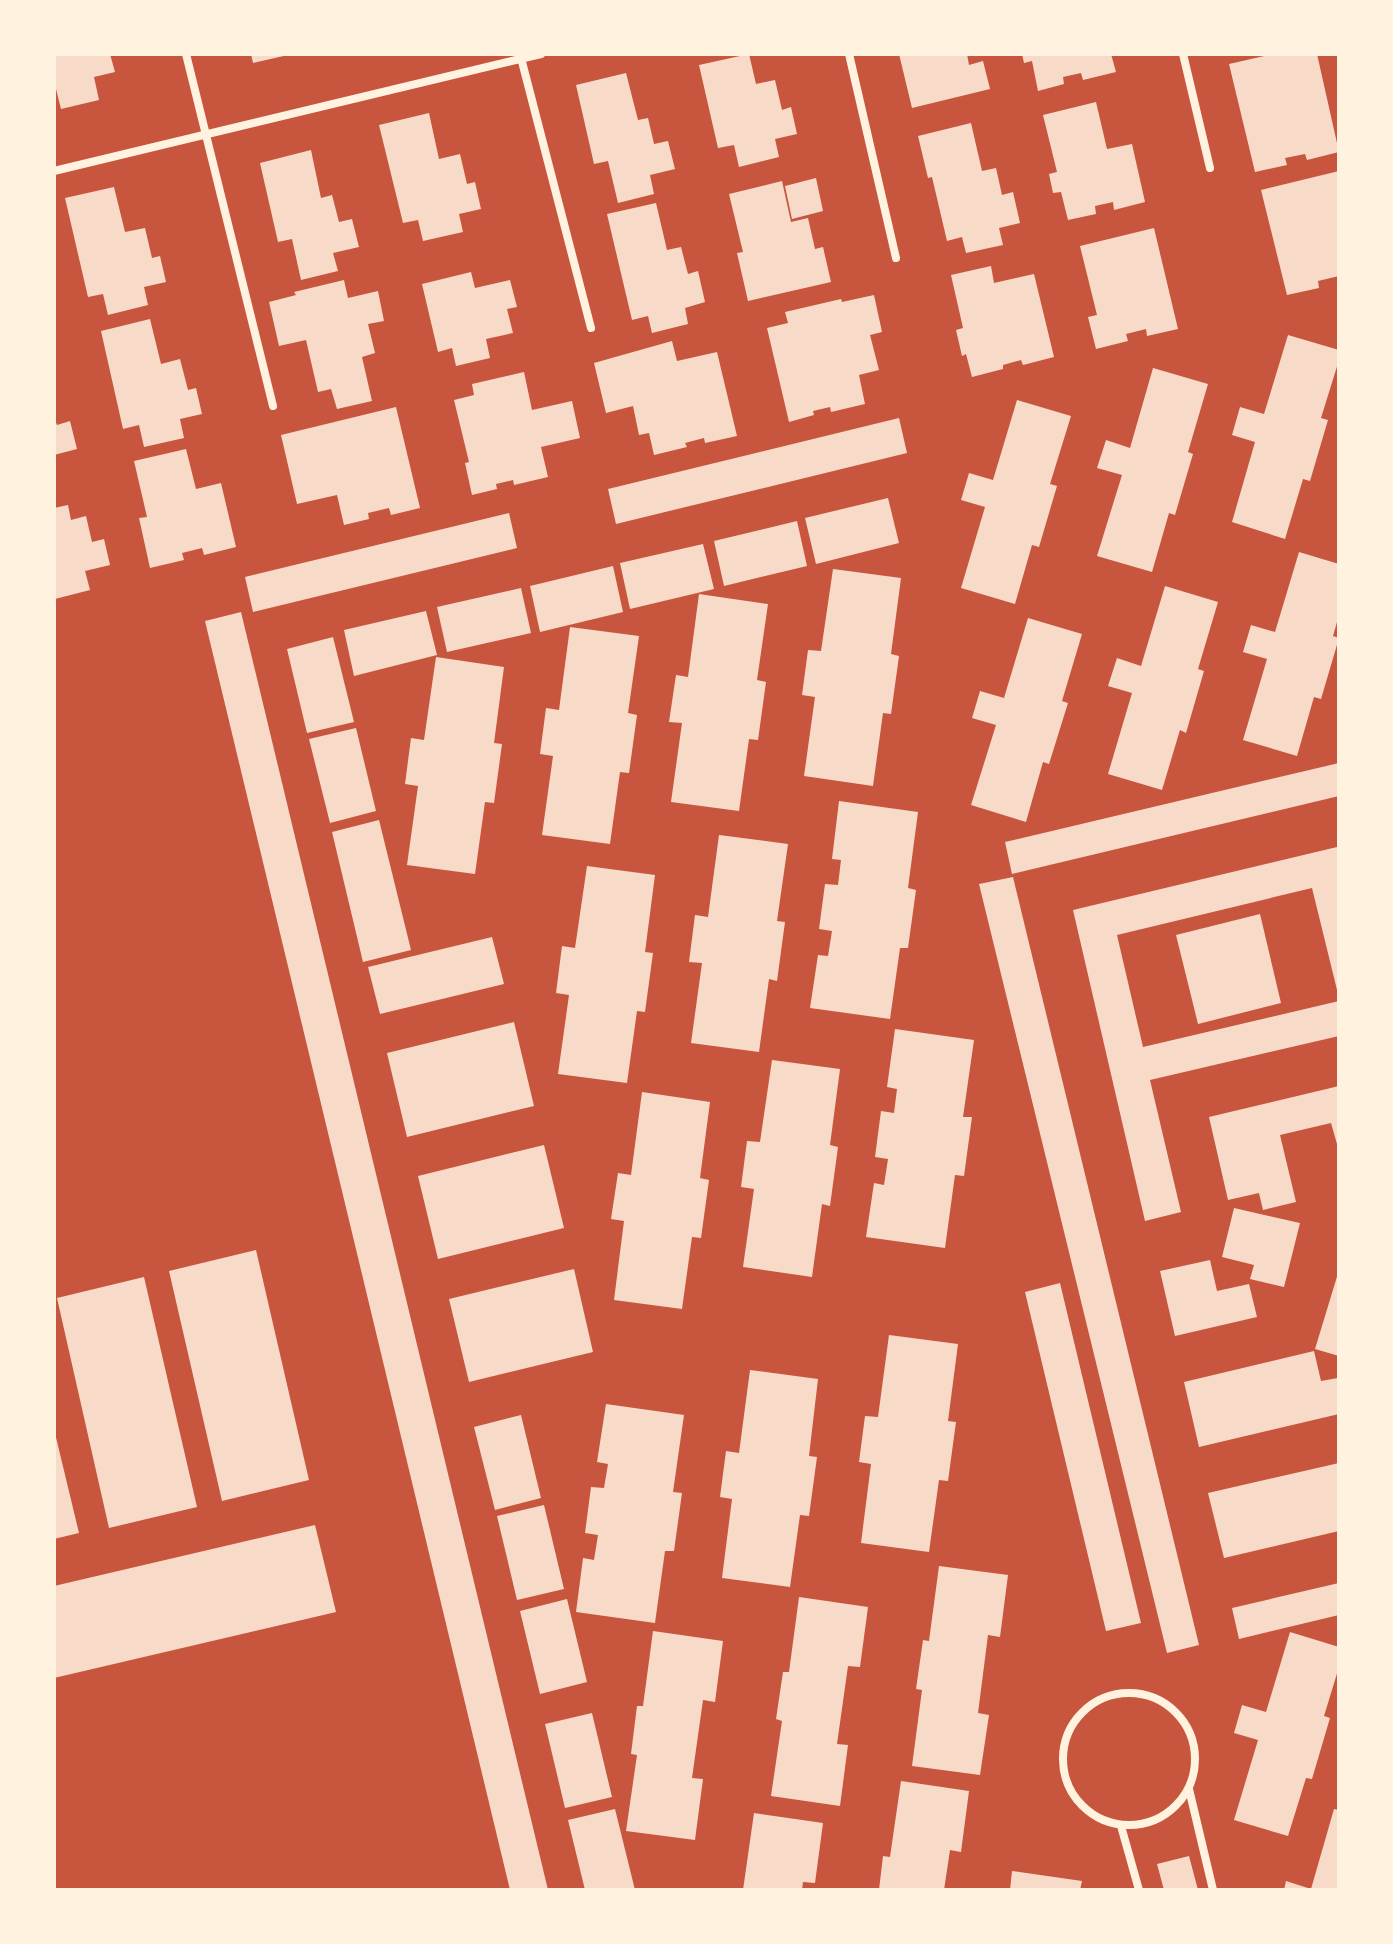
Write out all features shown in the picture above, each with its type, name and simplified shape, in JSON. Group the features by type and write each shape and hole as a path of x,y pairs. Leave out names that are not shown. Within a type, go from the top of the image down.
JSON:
{"street":[{"path":"186,54 273,406"},
{"path":"54,171 521,56 541,54"},
{"path":"849,54 896,258"},
{"path":"1183,54 1210,168"},
{"path":"521,56 591,328"},
{"path":"1127,1692 1150,1695 1176,1710 1186,1723 1194,1744 1195,1767 1189,1789 1175,1808 1158,1819 1137,1826 1121,1826 1096,1817 1080,1804 1068,1786 1063,1765 1065,1744 1073,1725 1086,1708 1100,1699 1127,1692"},
{"path":"1189,1789 1213,1890"},
{"path":"1121,1826 1139,1890"}],"building":[{"path":"54,54 110,54 115,72 94,77 99,100 61,109 54,81"},
{"path":"251,54 288,54 288,55 253,63"},
{"path":"749,54 756,84 775,80 782,110 791,107 797,134 775,139 779,157 739,167 734,145 718,148 699,65"},
{"path":"899,54 967,54 969,65 983,61 990,89 912,108"},
{"path":"1022,54 1111,54 1116,72 1083,80 1081,73 1063,77 1064,84 1038,91 1032,61 1024,63"},
{"path":"1273,54 1317,54 1339,152 1307,160 1305,154 1285,158 1287,165 1255,172 1229,64"},
{"path":"626,73 638,120 648,118 654,144 668,141 675,169 650,175 654,194 618,203 608,161 594,164 576,85"},
{"path":"1096,102 1107,149 1132,144 1145,202 1114,210 1113,202 1095,206 1096,214 1068,220 1061,192 1053,193 1049,174 1057,172 1043,115"},
{"path":"429,113 439,159 460,154 467,184 475,182 481,209 459,214 463,232 423,241 418,220 403,223 379,125"},
{"path":"971,123 982,171 996,168 1002,195 1013,192 1020,223 999,228 1003,245 966,253 962,237 947,241 932,177 928,178 918,136"},
{"path":"311,150 321,198 332,195 339,222 352,219 359,247 333,253 338,271 301,280 292,239 278,242 260,163"},
{"path":"1339,171 1339,276 1318,281 1319,288 1287,295 1261,190"},
{"path":"816,178 823,211 792,219 785,186"},
{"path":"782,181 791,222 808,218 815,249 823,247 831,282 748,301 737,253 743,252 729,194"},
{"path":"114,187 125,232 145,228 152,258 160,256 166,282 144,287 148,305 108,315 103,294 88,297 65,198"},
{"path":"656,203 667,250 681,247 688,274 698,271 705,302 685,308 688,324 652,333 648,316 632,320 607,214"},
{"path":"1154,228 1178,329 1147,336 1146,329 1126,334 1128,341 1096,349 1088,317 1097,315 1080,246"},
{"path":"991,266 994,283 1034,274 1054,357 1023,365 1021,360 1003,365 1003,369 972,377 966,354 962,356 956,330 963,328 951,275"},
{"path":"471,272 475,288 510,280 517,307 507,309 513,333 486,339 490,358 456,366 452,348 438,352 422,284"},
{"path":"344,280 348,298 378,291 384,321 368,324 375,353 362,357 372,401 337,409 331,389 318,392 306,340 279,346 269,302 296,295 294,292"},
{"path":"874,295 882,332 870,335 879,370 859,375 865,404 831,412 830,407 813,411 814,415 789,422 767,328 788,323 785,312"},
{"path":"150,319 161,364 180,359 188,390 196,388 202,414 180,419 184,438 144,447 139,425 123,429 101,331"},
{"path":"1288,335 1339,350 1339,360 1321,418 1328,420 1310,481 1303,479 1285,539 1232,522 1255,442 1232,435 1240,407 1264,414"},
{"path":"672,341 677,361 717,352 737,436 705,443 704,438 685,443 687,447 654,455 649,433 639,435 633,406 606,413 594,363"},
{"path":"1153,368 1208,384 1188,452 1193,454 1175,515 1169,513 1152,572 1097,556 1122,475 1097,468 1106,440 1130,448"},
{"path":"524,372 532,410 572,401 580,438 541,447 548,477 514,485 513,480 496,484 497,489 472,495 465,463 469,462 454,400 474,395 472,384"},
{"path":"1017,400 1071,416 1050,484 1057,486 1039,547 1032,545 1015,604 961,588 985,507 961,500 969,473 993,480"},
{"path":"396,407 420,508 391,515 389,508 368,513 369,519 344,525 337,495 297,504 281,435"},
{"path":"54,418 57,425 70,421 77,449 54,455"},
{"path":"899,418 907,453 616,524 608,489"},
{"path":"186,449 196,489 221,483 236,547 204,555 202,548 182,553 184,560 150,568 139,518 147,517 134,461"},
{"path":"888,498 899,543 816,564 805,518"},
{"path":"68,505 71,520 86,516 92,542 104,539 110,565 85,571 90,590 55,599 54,508"},
{"path":"509,513 517,548 253,612 245,577"},
{"path":"797,521 807,566 724,586 714,541"},
{"path":"703,544 714,589 630,609 620,563"},
{"path":"1299,552 1339,564 1339,615 1333,636 1339,638 1321,699 1314,697 1297,756 1243,740 1267,659 1243,652 1251,625 1275,632"},
{"path":"613,566 623,612 540,632 530,586"},
{"path":"833,569 901,578 891,654 899,656 891,714 883,713 873,786 804,776 815,697 802,695 808,650 821,651"},
{"path":"1165,586 1218,602 1198,669 1204,671 1186,733 1180,730 1162,790 1108,774 1132,693 1108,686 1117,658 1141,666"},
{"path":"521,588 531,633 447,652 437,607"},
{"path":"699,594 768,604 757,680 766,682 758,740 749,739 739,811 671,802 682,723 669,722 676,675 688,677"},
{"path":"426,611 437,655 354,676 344,630"},
{"path":"241,612 548,1890 510,1890 205,621"},
{"path":"1028,618 1082,634 1062,701 1068,703 1049,764 1043,762 1026,822 971,805 996,725 972,718 980,691 1004,698"},
{"path":"570,627 639,636 628,713 637,715 629,773 620,772 610,844 542,835 553,756 540,754 546,708 559,710"},
{"path":"333,637 354,722 307,733 287,649"},
{"path":"436,657 504,667 494,743 502,744 494,803 485,802 475,874 407,865 418,786 405,784 411,738 424,740"},
{"path":"356,728 376,811 330,823 309,739"},
{"path":"1339,763 1339,796 1012,874 1005,842"},
{"path":"839,801 918,812 908,888 916,890 908,948 900,948 890,1019 810,1008 818,955 828,956 832,931 819,929 825,884 838,885 841,860 832,859"},
{"path":"379,820 411,950 363,962 332,832"},
{"path":"719,835 788,844 777,921 785,922 777,981 769,979 759,1052 691,1043 702,963 689,962 695,915 708,917"},
{"path":"1337,847 1339,998 1312,888 1117,935 1143,1047 1339,1001 1339,1036 1150,1080 1181,1212 1145,1221 1073,910"},
{"path":"587,866 655,875 645,952 653,953 645,1012 637,1011 627,1083 558,1074 569,995 556,993 562,946 575,948"},
{"path":"1013,877 1199,1645 1167,1653 979,884"},
{"path":"1260,914 1281,1003 1198,1024 1176,935"},
{"path":"492,937 504,984 380,1014 368,967"},
{"path":"514,1022 534,1106 407,1137 387,1053"},
{"path":"895,1029 974,1040 963,1117 972,1117 964,1176 955,1175 945,1248 866,1237 874,1183 884,1185 888,1159 875,1157 881,1111 894,1113 897,1089 887,1087"},
{"path":"772,1060 840,1069 830,1145 838,1147 830,1206 822,1204 812,1277 743,1267 754,1189 741,1187 747,1141 760,1142"},
{"path":"1339,1086 1339,1151 1331,1123 1280,1135 1296,1202 1263,1210 1259,1193 1228,1200 1209,1117"},
{"path":"642,1092 710,1102 700,1178 709,1180 701,1238 692,1237 682,1309 614,1300 624,1221 611,1219 618,1173 631,1175"},
{"path":"544,1145 564,1228 438,1259 418,1176"},
{"path":"1234,1208 1300,1223 1284,1287 1250,1279 1254,1265 1222,1257"},
{"path":"256,1250 309,1480 222,1501 169,1271"},
{"path":"1210,1260 1217,1291 1249,1284 1257,1317 1175,1336 1160,1271"},
{"path":"574,1269 593,1352 469,1382 449,1299"},
{"path":"1339,1270 1339,1356 1315,1349"},
{"path":"144,1277 197,1507 109,1528 57,1298"},
{"path":"1060,1283 1141,1623 1106,1631 1025,1292"},
{"path":"889,1335 958,1344 948,1421 956,1422 948,1481 939,1480 929,1552 861,1543 871,1464 859,1462 865,1416 878,1417"},
{"path":"1314,1351 1321,1381 1338,1378 1339,1414 1199,1447 1184,1382"},
{"path":"750,1370 818,1379 809,1456 817,1457 809,1516 800,1515 790,1587 722,1578 732,1499 720,1497 726,1451 739,1453"},
{"path":"606,1404 684,1415 673,1492 682,1493 674,1551 665,1551 655,1623 576,1612 583,1558 594,1560 598,1535 585,1533 591,1487 604,1488 608,1464 597,1462"},
{"path":"521,1415 541,1498 495,1510 474,1427"},
{"path":"54,1429 79,1533 54,1539"},
{"path":"1339,1463 1339,1531 1224,1558 1208,1493"},
{"path":"544,1505 564,1589 517,1600 497,1516"},
{"path":"315,1525 336,1612 54,1678 54,1586"},
{"path":"939,1566 1008,1575 1000,1637 988,1635 978,1713 989,1715 980,1775 912,1766 922,1690 916,1689 923,1640 929,1641"},
{"path":"1339,1583 1339,1615 1239,1639 1232,1608"},
{"path":"799,1597 868,1607 860,1667 848,1666 837,1744 848,1745 840,1806 771,1796 782,1721 776,1719 783,1672 789,1672"},
{"path":"567,1599 587,1682 540,1694 520,1611"},
{"path":"653,1631 723,1641 715,1702 703,1700 692,1778 703,1779 695,1840 626,1831 637,1755 631,1754 637,1706 643,1706"},
{"path":"1290,1632 1339,1647 1339,1667 1324,1716 1330,1718 1312,1779 1306,1778 1288,1836 1234,1820 1258,1740 1234,1733 1242,1705 1266,1712"},
{"path":"592,1713 612,1797 565,1808 545,1724"},
{"path":"901,1781 969,1791 961,1852 950,1850 944,1890 879,1890 883,1856 890,1857"},
{"path":"615,1809 635,1890 585,1890 568,1820"},
{"path":"1334,1809 1339,1810 1339,1890 1284,1890 1286,1881 1311,1889"},
{"path":"754,1813 823,1823 815,1883 803,1882 802,1890 743,1890"},
{"path":"1189,1856 1198,1890 1164,1890 1157,1864"},
{"path":"1012,1871 1082,1881 1080,1890 1010,1890"}]}
